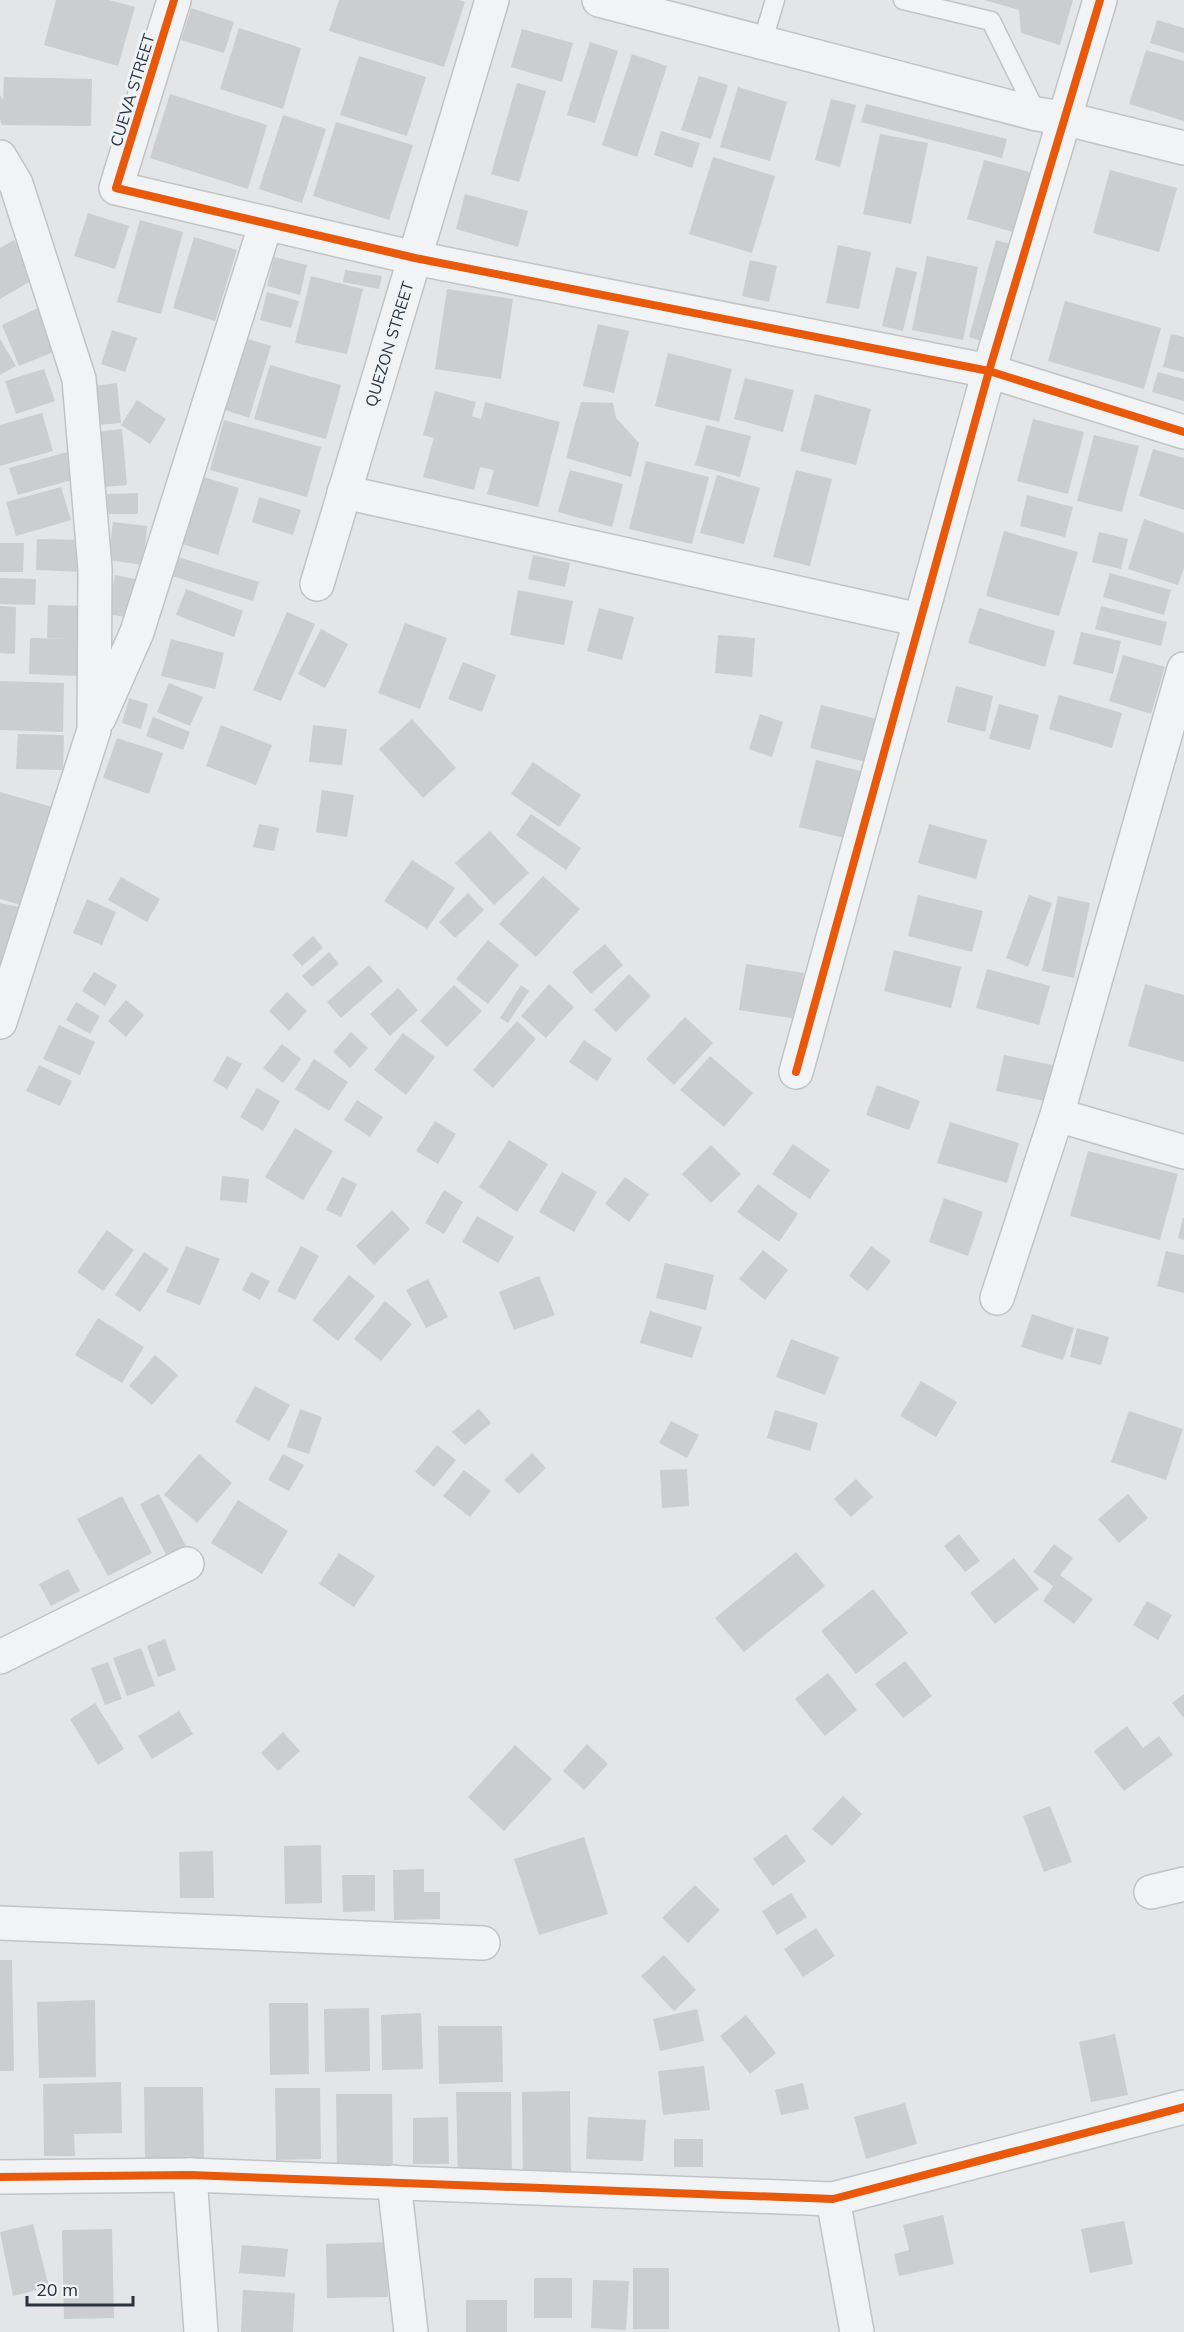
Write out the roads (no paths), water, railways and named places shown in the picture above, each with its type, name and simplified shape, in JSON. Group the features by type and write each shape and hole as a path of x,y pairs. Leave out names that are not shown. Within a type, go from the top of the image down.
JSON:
{"street":[{"name":"CUEVA STREET","path":"174,0 116,188 266,223"},
{"name":"QUEZON STREET","path":"317,584 492,0"},
{"path":"599,0 1050,116 1184,148"},
{"path":"795,1072 989,371 1050,116 1100,0"},
{"path":"0,157 16,184 79,379 95,569 93,730"},
{"path":"0,1022 93,730 137,632 266,223 415,258 989,371 1184,432"},
{"path":"344,492 920,620"},
{"path":"997,1298 1057,1115 1184,669"},
{"path":"1057,1115 1184,1152"},
{"path":"0,1657 188,1564"},
{"path":"1151,1892 1184,1884"},
{"path":"0,1923 483,1943"},
{"path":"0,2176 190,2175 833,2199 1184,2107"},
{"path":"190,2175 201,2332"},
{"path":"394,2182 411,2332"},
{"path":"833,2199 857,2332"}],"lane":[{"path":"762,43 775,0"},
{"path":"903,0 991,21 1050,116"}]}
